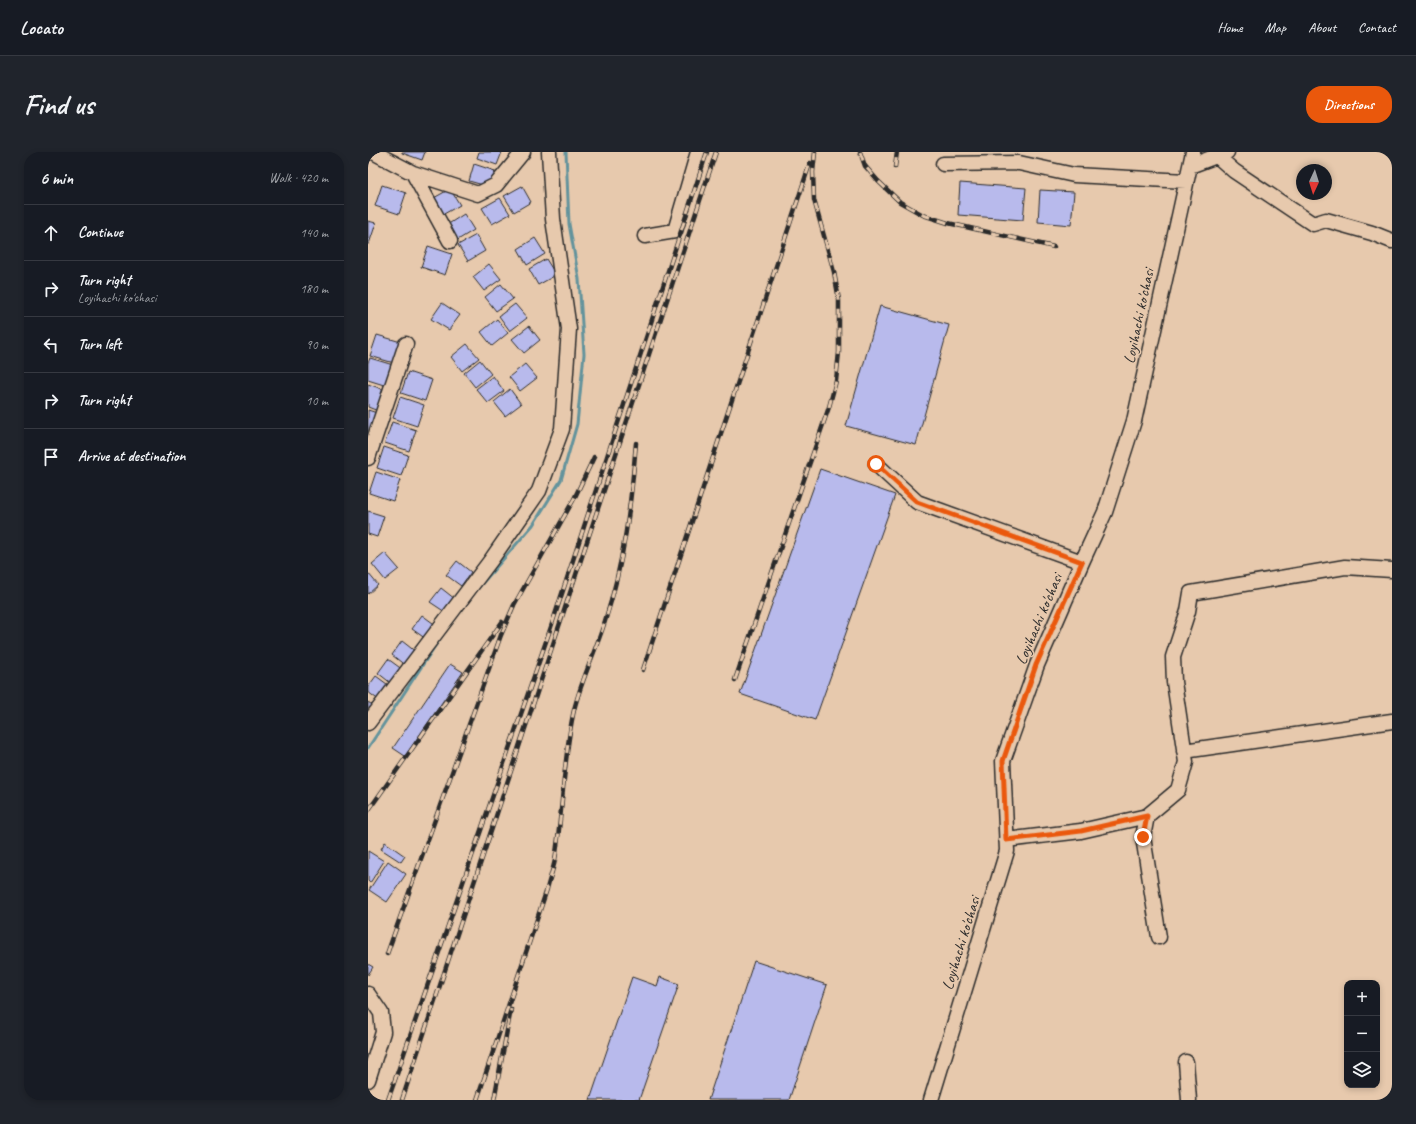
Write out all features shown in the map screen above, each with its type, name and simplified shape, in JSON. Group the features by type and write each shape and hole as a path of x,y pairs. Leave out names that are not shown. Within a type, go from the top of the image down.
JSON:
{"street":[{"path":"373,152 413,173 478,194 496,185 523,152"},
{"path":"368,723 491,560 540,491 562,429 569,329 553,219 549,152"},
{"path":"645,236 675,231 698,152"},
{"name":"Loyihachi ko'chasi","path":"931,1100 1007,851 1003,761 1036,665 1106,512 1134,421 1193,152"},
{"path":"1190,166 1222,154 1234,172 1313,224 1326,220 1372,233 1392,241"},
{"path":"943,164 1019,163 1074,175 1186,182"},
{"path":"413,173 450,241"},
{"path":"368,458 371,438 406,344"},
{"path":"876,464 917,502 1082,562"},
{"path":"1006,840 1081,831 1147,816 1178,790 1186,762 1174,682 1173,657 1188,611 1191,593 1345,567 1392,570"},
{"path":"1184,750 1392,721"},
{"path":"1147,816 1143,837 1159,937"},
{"path":"368,994 381,1013 383,1032 368,1080"},
{"path":"1186,1062 1189,1100"}],"building":[{"path":"402,152 425,152 422,160"},
{"path":"479,152 502,152 497,165 477,158"},
{"path":"474,164 495,171 490,187 469,181"},
{"path":"960,183 1026,188 1023,220 958,215"},
{"path":"382,185 406,193 399,214 375,206"},
{"path":"522,186 531,202 514,212 504,196"},
{"path":"450,189 460,205 442,215 432,199"},
{"path":"1040,190 1074,192 1071,225 1038,222"},
{"path":"500,198 510,214 492,224 482,208"},
{"path":"464,214 474,230 456,241 447,225"},
{"path":"368,221 376,223 369,244 368,244"},
{"path":"476,235 485,251 468,261 458,245"},
{"path":"535,238 545,254 527,265 518,249"},
{"path":"428,246 452,254 445,275 421,267"},
{"path":"546,259 556,275 538,285 529,269"},
{"path":"489,264 501,279 484,291 473,277"},
{"path":"501,284 513,299 496,311 485,297"},
{"path":"442,303 460,315 449,330 431,319"},
{"path":"515,304 527,318 510,331 499,316"},
{"path":"880,306 949,325 916,445 846,426"},
{"path":"497,319 508,333 492,346 481,332"},
{"path":"529,326 540,340 524,353 512,339"},
{"path":"377,335 401,342 394,363 370,356"},
{"path":"467,344 479,358 462,371 451,357"},
{"path":"370,358 393,365 387,386 368,380 368,363"},
{"path":"480,360 491,374 475,387 464,373"},
{"path":"525,364 537,378 520,391 509,377"},
{"path":"408,372 432,380 425,401 401,393"},
{"path":"493,376 504,391 488,403 476,389"},
{"path":"368,384 385,390 378,411 368,407"},
{"path":"510,389 521,404 505,416 494,402"},
{"path":"400,397 424,405 417,426 393,418"},
{"path":"368,410 377,413 371,434 368,434"},
{"path":"392,422 416,430 409,451 385,443"},
{"path":"384,447 408,455 401,476 377,468"},
{"path":"820,469 895,495 815,720 740,694"},
{"path":"376,472 400,480 393,501 369,493"},
{"path":"368,511 384,516 377,537 368,534"},
{"path":"385,553 399,569 385,580 372,564"},
{"path":"457,561 471,572 461,586 446,575"},
{"path":"368,573 378,585 368,594"},
{"path":"441,588 455,599 445,612 430,602"},
{"path":"422,615 437,626 426,639 412,629"},
{"path":"402,641 416,652 406,666 392,655"},
{"path":"388,659 403,670 392,684 378,673"},
{"path":"450,664 463,672 405,756 393,748"},
{"path":"376,676 391,687 380,701 368,692 368,687"},
{"path":"368,702 375,707 368,717"},
{"path":"385,842 405,856 401,862 381,849"},
{"path":"368,851 384,861 370,883 368,881"},
{"path":"388,861 406,874 387,902 369,890"},
{"path":"754,961 827,985 789,1100 708,1100"},
{"path":"368,964 373,967 368,975"},
{"path":"632,977 657,986 660,977 679,984 639,1100 590,1100"}],"waterway":[{"path":"479,587 533,525 561,480 577,424 584,354 579,279 569,224 566,152"},
{"path":"368,748 441,637"}],"railway":[{"path":"388,1100 552,624 707,152"},
{"path":"402,1100 716,152"},
{"path":"735,680 829,407 836,381 839,352 839,300 834,272 814,200 813,172 815,152"},
{"path":"860,152 865,166 878,181 900,202 923,215 948,223 1054,247"},
{"path":"895,167 897,152"},
{"path":"643,670 810,163"},
{"path":"477,1100 554,864 558,841 570,728 577,699 612,599 626,533 636,443"},
{"path":"387,954 501,635 514,605 574,499 594,457"},
{"path":"368,811 502,622"},
{"path":"494,1100 511,1009"}],"route":[{"path":"876,464 917,502 1082,562 1036,665 1003,761 1006,840 1081,831 1147,816 1143,837"}]}
